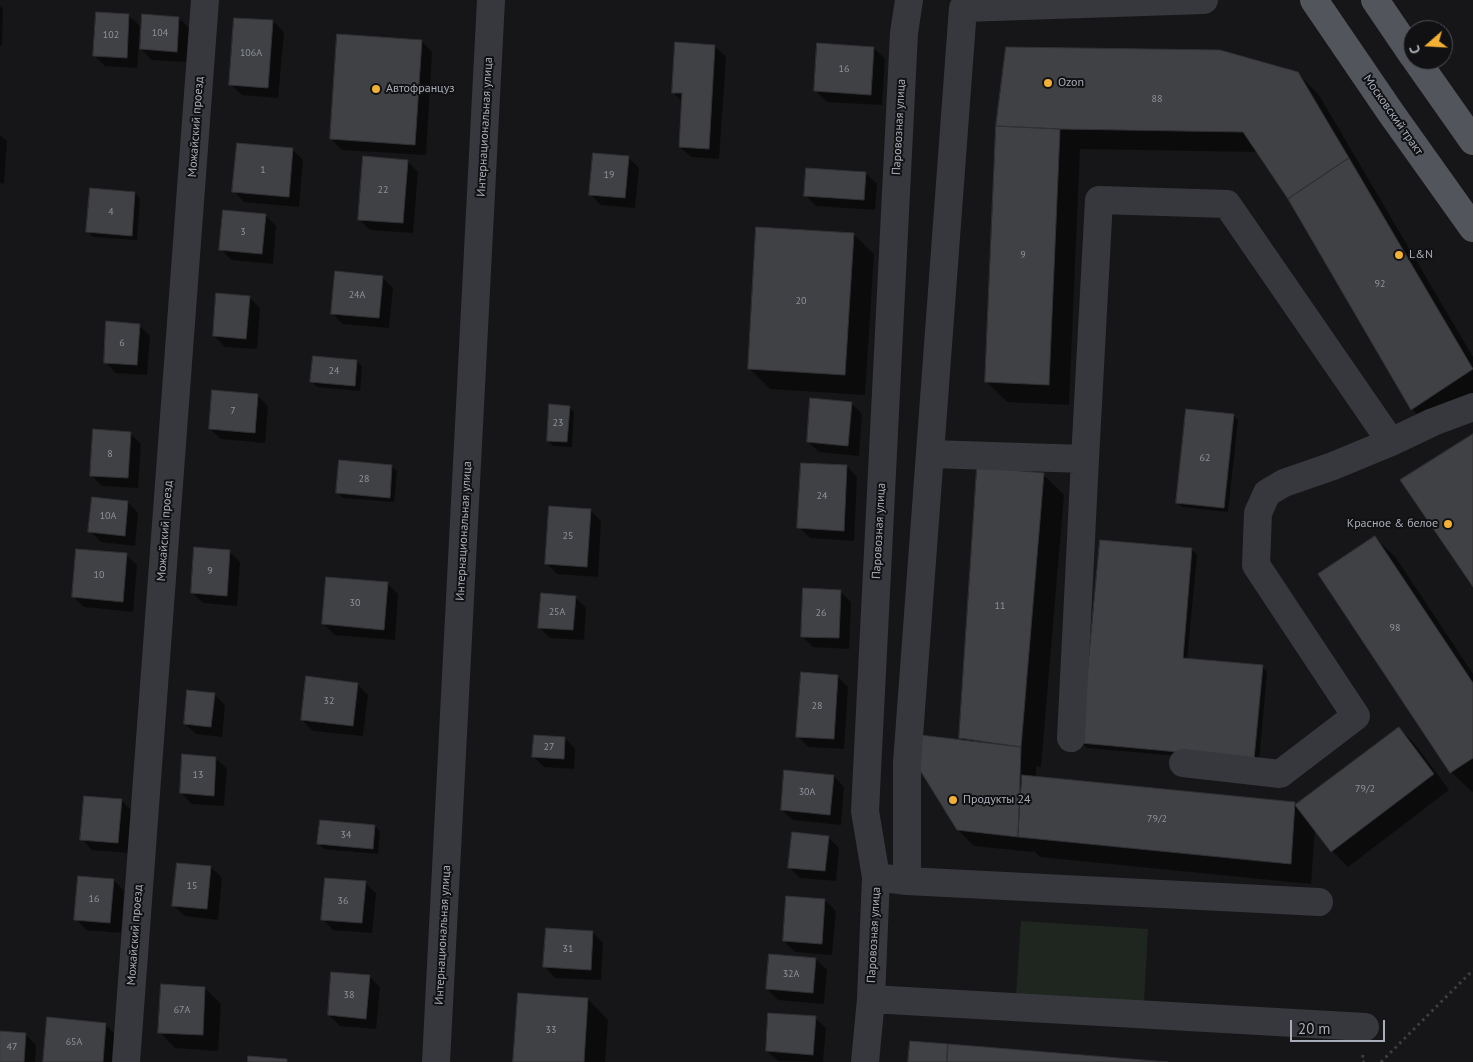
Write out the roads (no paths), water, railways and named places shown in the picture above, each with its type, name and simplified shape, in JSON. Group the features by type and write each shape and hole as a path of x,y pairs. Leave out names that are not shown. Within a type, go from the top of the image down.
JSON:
{"main road":[{"name":"Московский тракт","path":"1314,0 1473,228"},
{"path":"1375,0 1403,41"},
{"path":"1423,70 1473,141"}],"street":[{"name":"Можайский проезд","path":"126,1062 205,0"},
{"name":"Интернациональная улица","path":"436,1062 491,0"},
{"name":"Паровозная улица","path":"865,1062 871,999 876,878 865,811 904,33 909,0"},
{"path":"907,881 907,763 963,8 1204,0"},
{"path":"1072,738 1099,200 1227,204 1391,442"},
{"path":"1184,764 1280,774 1356,716 1256,564 1258,513 1267,493 1284,483 1333,466 1433,422 1473,407"},
{"path":"930,454 1085,459"},
{"path":"876,878 1319,902"},
{"path":"871,999 1365,1027"}],"place":[{"name":"Ozon","path":"1048,83"},
{"name":"Автофранцуз","path":"376,89"},
{"name":"L&N","path":"1399,255"},
{"name":"Красное & белое","path":"1448,524"},
{"name":"Продукты 24","path":"953,800"}]}
